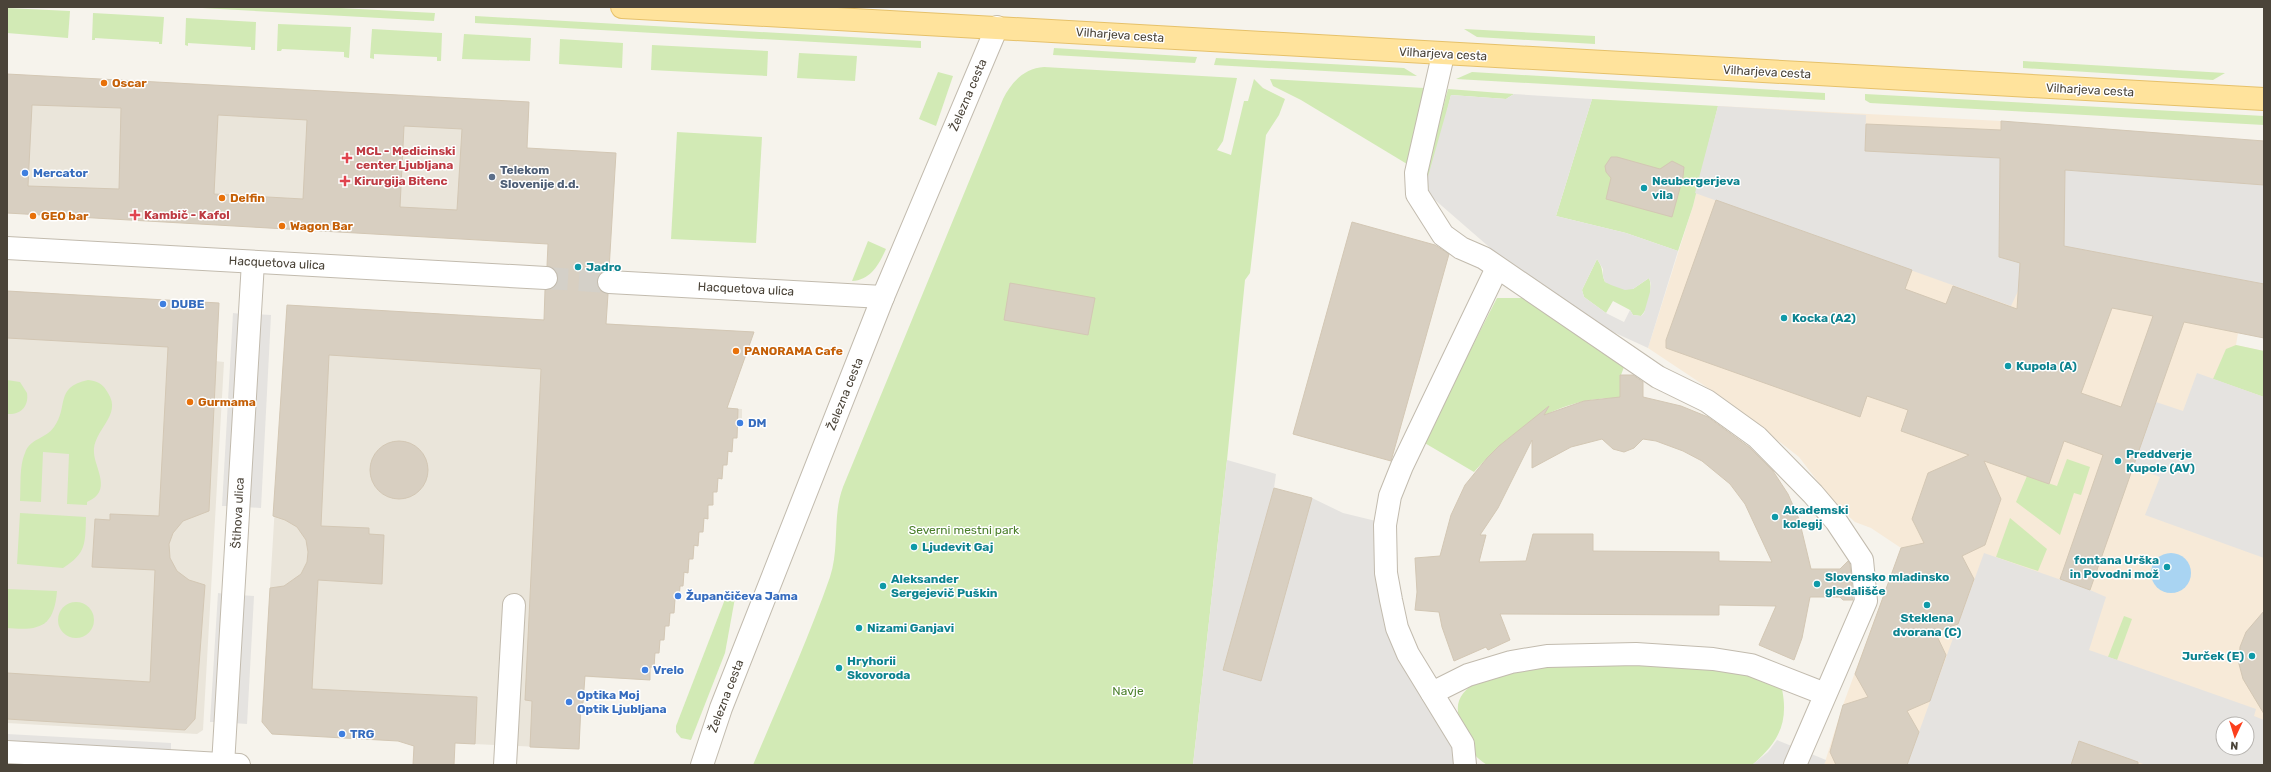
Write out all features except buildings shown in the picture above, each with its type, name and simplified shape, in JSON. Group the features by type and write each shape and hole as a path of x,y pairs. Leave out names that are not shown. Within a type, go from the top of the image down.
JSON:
{"main road":[{"name":"Vilharjeva cesta","path":"622,7 2264,100"}],"street":[{"name":"Železna cesta","path":"702,765 721,708 883,297 996,27"},
{"path":"1443,54 1416,173 1417,194 1443,235 1461,248 1490,263 1658,377 1707,401 1757,437 1785,464 1836,521 1862,560 1866,601 1795,765"},
{"name":"Hacquetova ulica","path":"7,248 546,278"},
{"name":"Štihova ulica","path":"228,765 253,262"},
{"path":"1466,765 1463,744 1408,654 1397,628 1386,573 1386,512 1402,466 1490,263"},
{"name":"Hacquetova ulica","path":"609,282 883,297"},
{"path":"505,765 514,604"},
{"path":"1432,693 1468,675 1511,662 1547,656 1636,654 1713,660 1751,665 1825,694"},
{"path":"7,752 228,765"}],"shaded area":[{"path":"7,75 529,102 522,242 7,213"},
{"path":"1514,94 1592,99 1556,216 1626,233 1678,251 1648,348 1611,331 1503,259 1427,193 1429,189 1427,180 1451,95 1506,99","holes":["1597,259 1603,269 1605,282 1625,290 1633,289 1649,278 1651,284 1650,292 1644,313 1641,316 1633,315 1630,310 1624,322 1606,313 1584,297 1582,290"]},
{"path":"1718,106 2001,121 1999,257 2238,333 2236,345 2264,351 2264,765 1824,765 1843,705 1901,548 1871,528 1855,522 1835,504 1799,457 1726,400 1648,348 1693,206"},
{"path":"1718,106 1866,115 1865,151 2000,158 1999,257 2020,263 2019,289 2011,306 1695,193"},
{"path":"2065,170 2264,185 2264,284 2064,246"},
{"path":"7,291 219,303 215,361 224,362 203,730 197,734 7,723"},
{"path":"287,305 754,332 727,408 742,409 742,425 738,425 737,438 733,438 732,452 728,452 727,465 723,465 722,479 718,479 717,492 713,492 713,505 708,506 708,519 704,519 703,532 699,532 698,546 694,546 693,559 689,559 688,573 684,573 683,586 680,586 679,600 675,600 674,613 670,613 669,626 665,626 664,640 660,640 659,653 655,653 654,667 650,667 650,680 585,677 579,749 272,734 262,722"},
{"path":"233,313 241,314 230,506 222,506"},
{"path":"255,314 271,315 261,508 245,507"},
{"path":"2197,373 2264,397 2264,558 2145,515 2160,477 2133,467 2156,402 2183,411"},
{"path":"1227,460 1276,474 1274,488 1223,670 1260,681 1312,498 1343,513 1376,521 1380,573 1453,740 1456,765 1193,765"},
{"path":"1984,553 2106,597 2089,650 2256,709 2254,716 2215,716 2215,756 2255,756 2255,716 2264,720 2264,765 2146,765 2080,741 2071,765 1907,765"},
{"path":"218,593 225,594 218,722 210,722"},
{"path":"239,595 254,596 247,724 233,723"},
{"path":"7,734 171,743 171,751 7,742"},
{"path":"1777,740 1826,760 1824,765 1752,765 1768,752"}],"green space":[{"path":"184,7 321,7 435,13 434,21"},
{"path":"7,8 70,11 68,38 7,33"},
{"path":"93,13 164,17 162,44 159,44 159,42 95,38 95,40 92,40"},
{"path":"475,16 921,41 921,48 475,23"},
{"path":"186,18 256,22 255,50 251,50 251,47 188,43 188,46 185,45"},
{"path":"278,24 351,27 349,58 344,57 344,52 282,49 281,51 277,51"},
{"path":"372,29 442,33 441,61 437,61 437,57 374,54 374,59 370,58"},
{"path":"1464,29 1595,36 1595,44 1477,37"},
{"path":"464,34 531,38 530,61 462,59"},
{"path":"560,39 623,43 622,68 559,64"},
{"path":"652,45 768,51 767,76 651,70"},
{"path":"1054,48 1197,57 1195,63 1053,55"},
{"path":"799,53 857,56 855,81 797,78"},
{"path":"1216,58 1404,68 1417,76 1214,65"},
{"path":"2023,61 2225,73 2213,80 2023,68"},
{"name":"Severni mestni park","path":"1044,67 1237,78 1223,141 1217,150 1231,155 1244,101 1248,101 1254,79 1263,88 1285,99 1279,115 1266,135 1250,273 1245,280 1227,460 1193,765 753,765 803,648 830,577 835,554 838,509 843,487 1003,99 1014,82 1024,73"},
{"path":"938,72 953,76 936,126 919,119"},
{"path":"1472,72 1825,93 1825,100 1456,79"},
{"path":"1270,79 1424,88 1425,93 1407,164 1301,100 1273,86"},
{"path":"1448,89 1514,94 1506,99 1451,95 1427,193 1423,183"},
{"path":"1865,94 2264,116 2264,125 1870,103 1865,100"},
{"path":"1592,99 1718,106 1693,206 1678,251 1626,233 1556,216"},
{"path":"677,132 762,137 756,243 671,239"},
{"path":"868,241 886,249 874,270 864,278 852,281"},
{"path":"1597,259 1601,266 1605,282 1633,289 1649,278 1651,287 1650,298 1641,316 1633,315 1630,310 1613,301 1606,313 1584,297 1582,290"},
{"path":"1497,298 1526,298 1624,367 1621,375 1620,398 1598,399 1578,403 1558,409 1539,418 1521,429 1505,442 1474,472 1423,442"},
{"path":"2236,345 2264,351 2264,397 2213,379 2226,349"},
{"path":"7,380 20,382 27,393 27,402 23,409 12,414 7,414"},
{"path":"88,380 95,381 102,385 112,401 110,416 97,437 95,445 95,459 101,479 99,492 95,497 87,502 87,505 67,504 69,454 43,452 41,502 20,501 22,464 27,448 34,441 51,431 54,427 61,412 66,393 70,387"},
{"path":"2067,459 2090,467 2081,495 2074,493 2060,535 2016,502 2027,476 2057,486"},
{"path":"20,513 86,517 85,541 81,552 71,563 63,568 17,564"},
{"path":"2010,518 2047,549 2038,571 1996,557"},
{"path":"7,589 57,591 53,612 49,619 37,627 28,629 7,628"},
{"path":"727,594 735,598 725,653 691,740 681,738 676,732 676,726"},
{"path":"76,602 86,605 91,610 94,620 91,630 86,635 76,638 66,635 61,630 58,620 61,610 66,605"},
{"path":"2124,616 2132,619 2117,660 2108,657"},
{"path":"1633,663 1740,670 1782,689 1784,712 1779,732 1775,740 1769,749 1752,765 1487,765 1475,755 1463,727 1458,704 1469,688 1491,676 1521,669 1554,665"}],"water":[{"path":"2171,553 2185,559 2191,573 2185,587 2171,593 2157,587 2151,573 2157,559"}],"tunnel":[{"path":"546,278 609,282"}],"place":[{"name":"Oscar","path":"104,83"},
{"name":"MCL - Medicinski center Ljubljana","path":"347,158"},
{"name":"Mercator","path":"25,173"},
{"name":"Telekom Slovenije d.d.","path":"492,177"},
{"name":"Kirurgija Bitenc","path":"345,181"},
{"name":"Neubergerjeva vila","path":"1644,188"},
{"name":"Delfin","path":"222,198"},
{"name":"Kambič - Kafol","path":"135,215"},
{"name":"GEO bar","path":"33,216"},
{"name":"Wagon Bar","path":"282,226"},
{"name":"Jadro","path":"578,267"},
{"name":"DUBE","path":"163,304"},
{"name":"Kocka (A2)","path":"1784,318"},
{"name":"PANORAMA Cafe","path":"736,351"},
{"name":"Kupola (A)","path":"2008,366"},
{"name":"Gurmama","path":"190,402"},
{"name":"DM","path":"740,423"},
{"name":"Preddverje Kupole (AV)","path":"2118,461"},
{"name":"Akademski kolegij","path":"1775,517"},
{"name":"Ljudevit Gaj","path":"914,547"},
{"name":"fontana Urška in Povodni mož","path":"2167,567"},
{"name":"Slovensko mladinsko gledališče","path":"1817,584"},
{"name":"Aleksander Sergejevič Puškin","path":"883,586"},
{"name":"Župančičeva Jama","path":"678,596"},
{"name":"Steklena dvorana (C)","path":"1927,605"},
{"name":"Nizami Ganjavi","path":"859,628"},
{"name":"Jurček (E)","path":"2252,656"},
{"name":"Hryhorii Skovoroda","path":"839,668"},
{"name":"Vrelo","path":"645,670"},
{"name":"Optika Moj Optik Ljubljana","path":"569,702"},
{"name":"TRG","path":"342,734"}],"park label":[{"name":"Navje","path":"1128,691"}]}
